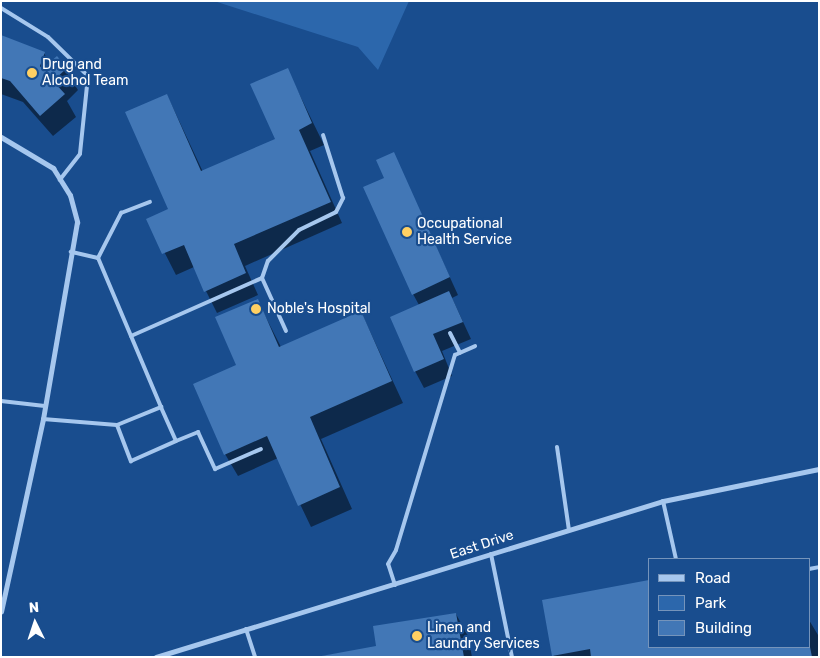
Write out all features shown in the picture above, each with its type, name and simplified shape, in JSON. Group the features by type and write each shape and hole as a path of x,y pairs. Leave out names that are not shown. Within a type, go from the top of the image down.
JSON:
{"street":[{"path":"1,137 53,168 70,195 76,222 43,419 1,610"},
{"name":"East Drive","path":"156,657 395,586 663,501 819,469"}],"lane":[{"path":"1,8 48,37 88,76 80,154 60,180"},
{"path":"286,331 262,278 268,261 284,244 299,230 336,212 343,198 323,135"},
{"path":"98,258 121,214 150,202"},
{"path":"71,252 98,258"},
{"path":"98,258 176,441"},
{"path":"131,336 262,278"},
{"path":"450,332 460,353"},
{"path":"395,586 388,564 396,550 455,355 475,346"},
{"path":"1,401 45,406"},
{"path":"43,419 117,425 161,407"},
{"path":"117,425 131,461 198,432 215,469 261,449"},
{"path":"558,447 569,530"},
{"path":"663,501 676,558"},
{"path":"491,554 512,657"},
{"path":"246,629 255,657"}],"green space":[{"path":"214,1 409,1 378,70 358,47"}],"building":[{"name":"Drug and Alcohol Team","path":"1,35 45,52 40,66 42,69 57,56 67,68 53,81 65,94 40,116 10,81 1,78"},
{"path":"288,68 312,123 299,130 331,202 234,244 246,273 204,292 184,245 162,254 146,219 168,209 125,112 167,94 201,171 275,139 250,84"},
{"name":"Occupational Health Service","path":"394,152 450,277 412,295 363,187 384,178 376,160"},
{"path":"449,291 463,322 433,334 444,359 414,372 390,317"},
{"path":"258,299 279,347 361,311 392,381 310,417 340,487 298,506 267,436 224,455 193,384 236,365 215,317"},
{"path":"648,580 648,648 810,647 812,657 591,657 590,649 552,656 542,600"},
{"name":"Linen and Laundry Services","path":"456,613 464,657 316,657 376,646 373,626"}],"place":[{"name":"Drug and Alcohol Team","path":"32,73"},
{"name":"Occupational Health Service","path":"407,232"},
{"name":"Noble's Hospital","path":"256,309"},
{"name":"Linen and Laundry Services","path":"417,636"}]}
